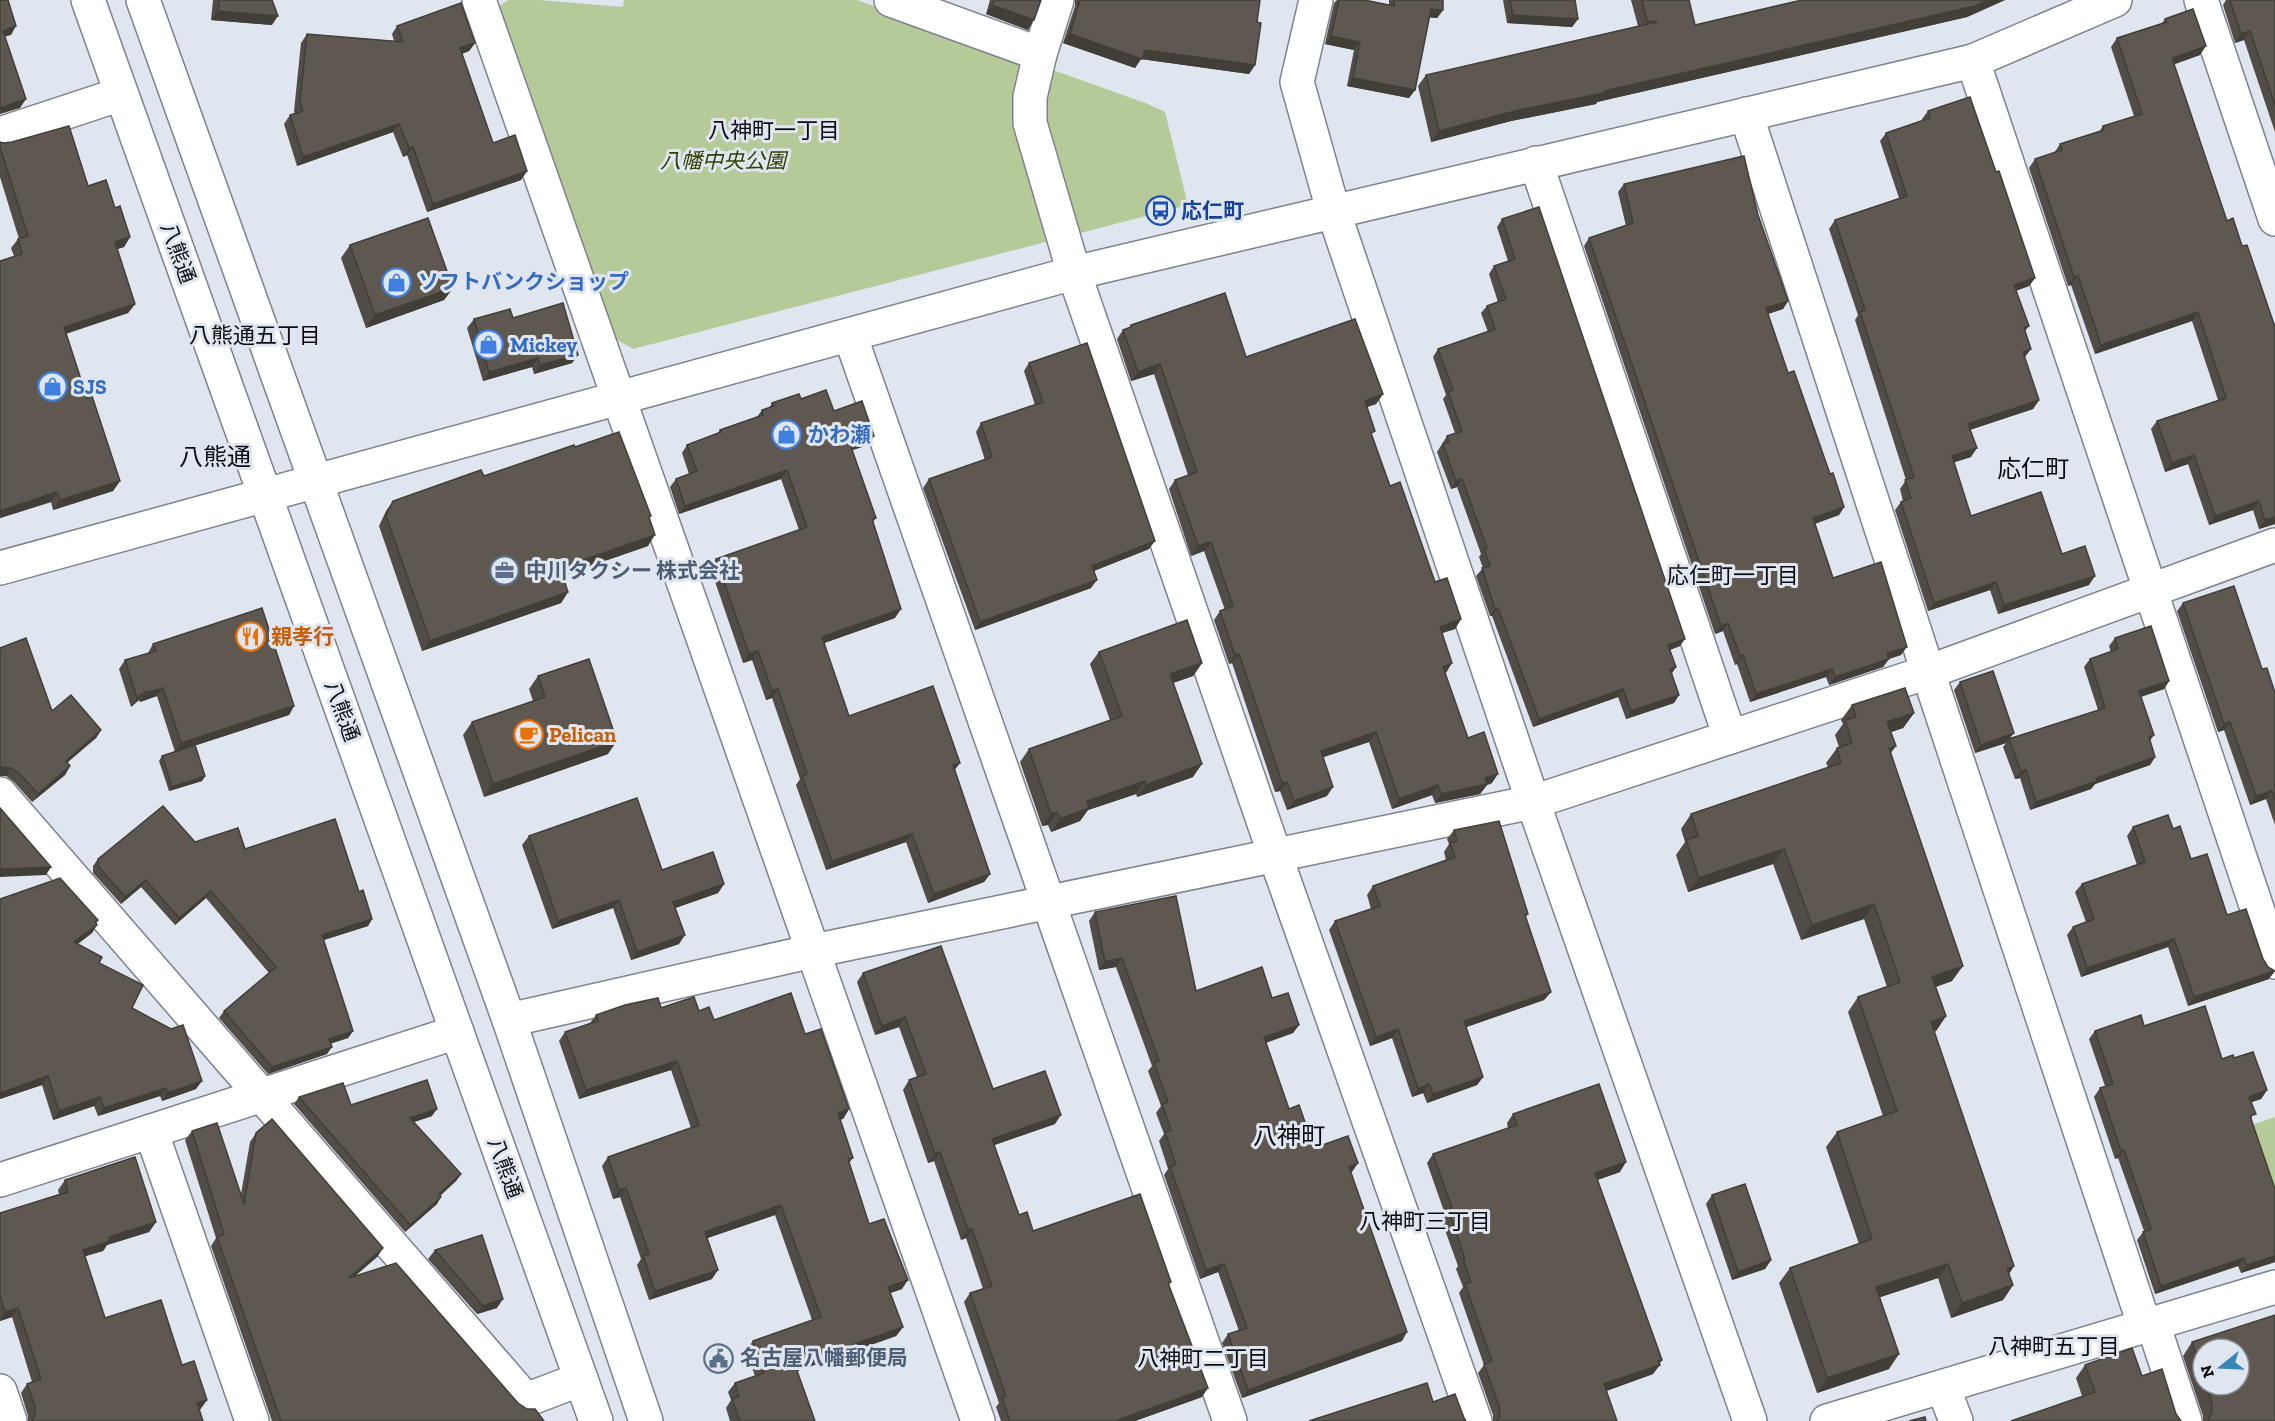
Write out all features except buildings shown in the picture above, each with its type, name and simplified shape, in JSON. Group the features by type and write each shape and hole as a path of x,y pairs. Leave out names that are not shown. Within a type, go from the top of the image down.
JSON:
{"street":[{"name":"八熊通","path":"88,0 596,1421"},
{"path":"143,0 508,1020 646,1421"},
{"path":"479,0 978,1421"},
{"path":"891,0 1040,54"},
{"path":"1058,0 1040,54 1030,97 1030,123 1074,273 1474,1421"},
{"path":"1316,0 1297,82 1333,210 1533,802 1750,1421"},
{"path":"0,568 1074,273 1536,162 1973,61 2115,0"},
{"path":"2201,0 2275,219"},
{"path":"1973,61 2275,962"},
{"path":"0,134 121,94"},
{"path":"1746,114 1928,672 2149,1326 2185,1421"},
{"path":"1536,162 1730,737"},
{"path":"850,335 1230,1421"},
{"path":"508,1020 813,951 1533,802 1928,672 2275,546"},
{"path":"0,794 526,1400 581,1379"},
{"path":"0,1180 457,1032"},
{"path":"151,1131 252,1421"},
{"path":"1827,1421 2275,1287"},
{"path":"1943,1387 1956,1421"},
{"path":"0,1391 10,1421"}],"green space":[{"name":"八幡中央公園","path":"508,0 539,0 623,7 624,0 857,0 1165,112 1188,205 633,349 614,338 498,7"},
{"path":"2275,1117 2275,1197 2191,1146"}],"place":[{"name":"応仁町","path":"1160,211"},
{"name":"ソフトバンクショップ","path":"397,282"},
{"name":"Mickey","path":"489,345"},
{"name":"SJS","path":"52,387"},
{"name":"かわ瀬","path":"787,435"},
{"name":"中川タクシー 株式会社","path":"505,571"},
{"name":"親孝行","path":"250,637"},
{"name":"Pelican","path":"528,735"},
{"name":"名古屋八幡郵便局","path":"719,1358"}],"district":[{"name":"八神町一丁目","path":"774,130"},
{"name":"八熊通五丁目","path":"255,335"},
{"name":"八熊通","path":"215,457"},
{"name":"応仁町","path":"2033,469"},
{"name":"応仁町一丁目","path":"1733,575"},
{"name":"八神町","path":"1289,1136"},
{"name":"八神町三丁目","path":"1425,1221"},
{"name":"八神町五丁目","path":"2054,1346"},
{"name":"八神町二丁目","path":"1203,1358"}]}
